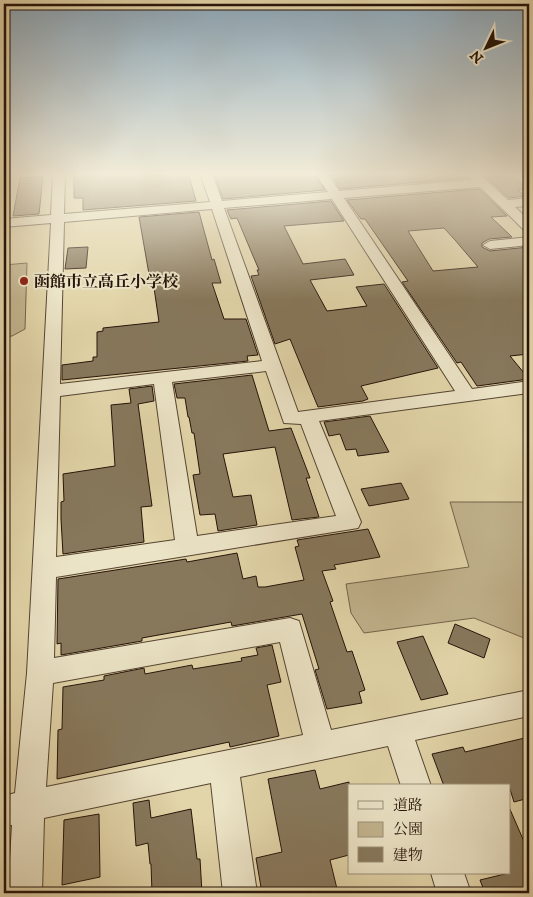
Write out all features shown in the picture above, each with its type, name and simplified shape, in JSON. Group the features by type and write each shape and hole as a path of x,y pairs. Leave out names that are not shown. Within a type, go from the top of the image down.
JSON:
{"street":[{"path":"25,893 16,808 40,673 57,216"},
{"path":"4,223 96,216"},
{"path":"220,216 291,419 529,388"},
{"path":"350,216 467,396"},
{"path":"518,216 529,226"},
{"path":"490,245 529,241"},
{"path":"50,391 272,365"},
{"path":"162,378 187,547"},
{"path":"43,569 350,522 308,417"},
{"path":"40,673 290,629 321,747"},
{"path":"16,808 224,767 529,703"},
{"path":"397,731 415,784"},
{"path":"224,767 240,893"},
{"path":"447,874 454,893"}],"green space":[{"path":"27,263 25,329 12,336 4,337 4,265"},
{"path":"450,502 529,502 529,640 474,618 364,633 351,613 346,584 469,567"}],"building":[{"path":"200,216 212,260 214,259 221,283 212,283 224,319 246,319 258,355 247,356 248,361 62,380 62,365 93,361 93,357 97,357 97,332 103,331 103,328 159,322 152,274 149,274 139,217"},
{"path":"230,216 341,216 344,221 284,226 303,264 345,259 354,275 310,280 327,311 367,306 356,287 384,284 438,368 361,386 368,399 363,401 318,407 290,339 275,344 251,276 259,275 257,270 259,270 237,218 231,219"},
{"path":"359,216 507,216 491,217 512,237 489,239 482,243 482,247 490,251 529,247 529,354 510,356 529,379 477,386 461,362 457,363 402,282 408,281 365,219 361,219","holes":["444,228 478,267 433,271 408,231"]},
{"path":"88,247 86,268 65,269 68,248"},
{"path":"252,375 269,431 291,428 310,478 306,478 319,517 292,520 275,447 223,454 233,497 251,495 257,525 218,531 215,514 200,515 193,475 200,474 194,433 192,433 185,398 177,398 174,384"},
{"path":"152,386 154,401 138,404 152,506 141,507 144,542 63,554 61,502 64,501 63,474 115,466 111,405 131,403 129,389"},
{"path":"370,416 389,452 358,456 356,449 346,450 340,434 329,436 324,422"},
{"path":"401,483 409,499 369,506 361,489"},
{"path":"368,529 380,557 334,565 336,569 322,571 333,601 330,602 347,652 352,651 365,690 359,692 362,703 327,709 315,670 319,669 302,614 232,626 231,622 142,638 142,641 61,655 61,643 57,644 58,579 186,559 187,562 237,553 243,579 256,576 258,587 265,587 304,580 295,547 299,546 297,540"},
{"path":"455,624 490,639 484,658 448,643"},
{"path":"423,636 448,694 421,700 397,642"},
{"path":"272,645 281,682 267,685 279,736 230,747 229,742 57,779 58,730 62,729 63,687 104,680 104,676 144,668 145,674 192,665 193,669 242,661 241,658 258,655 256,648"},
{"path":"529,737 529,798 514,802 510,784 443,784 432,754 463,747 465,752"},
{"path":"315,770 320,789 349,782 348,855 330,860 338,893 262,893 256,858 282,852 268,779"},
{"path":"149,800 151,818 191,809 197,859 200,859 202,893 152,893 148,843 136,846 133,803"},
{"path":"510,809 529,853 529,893 485,893 480,880 510,874"},
{"path":"99,814 100,877 62,885 64,820"}],"place":[{"name":"函館市立高丘小学校","path":"24,281"}]}
